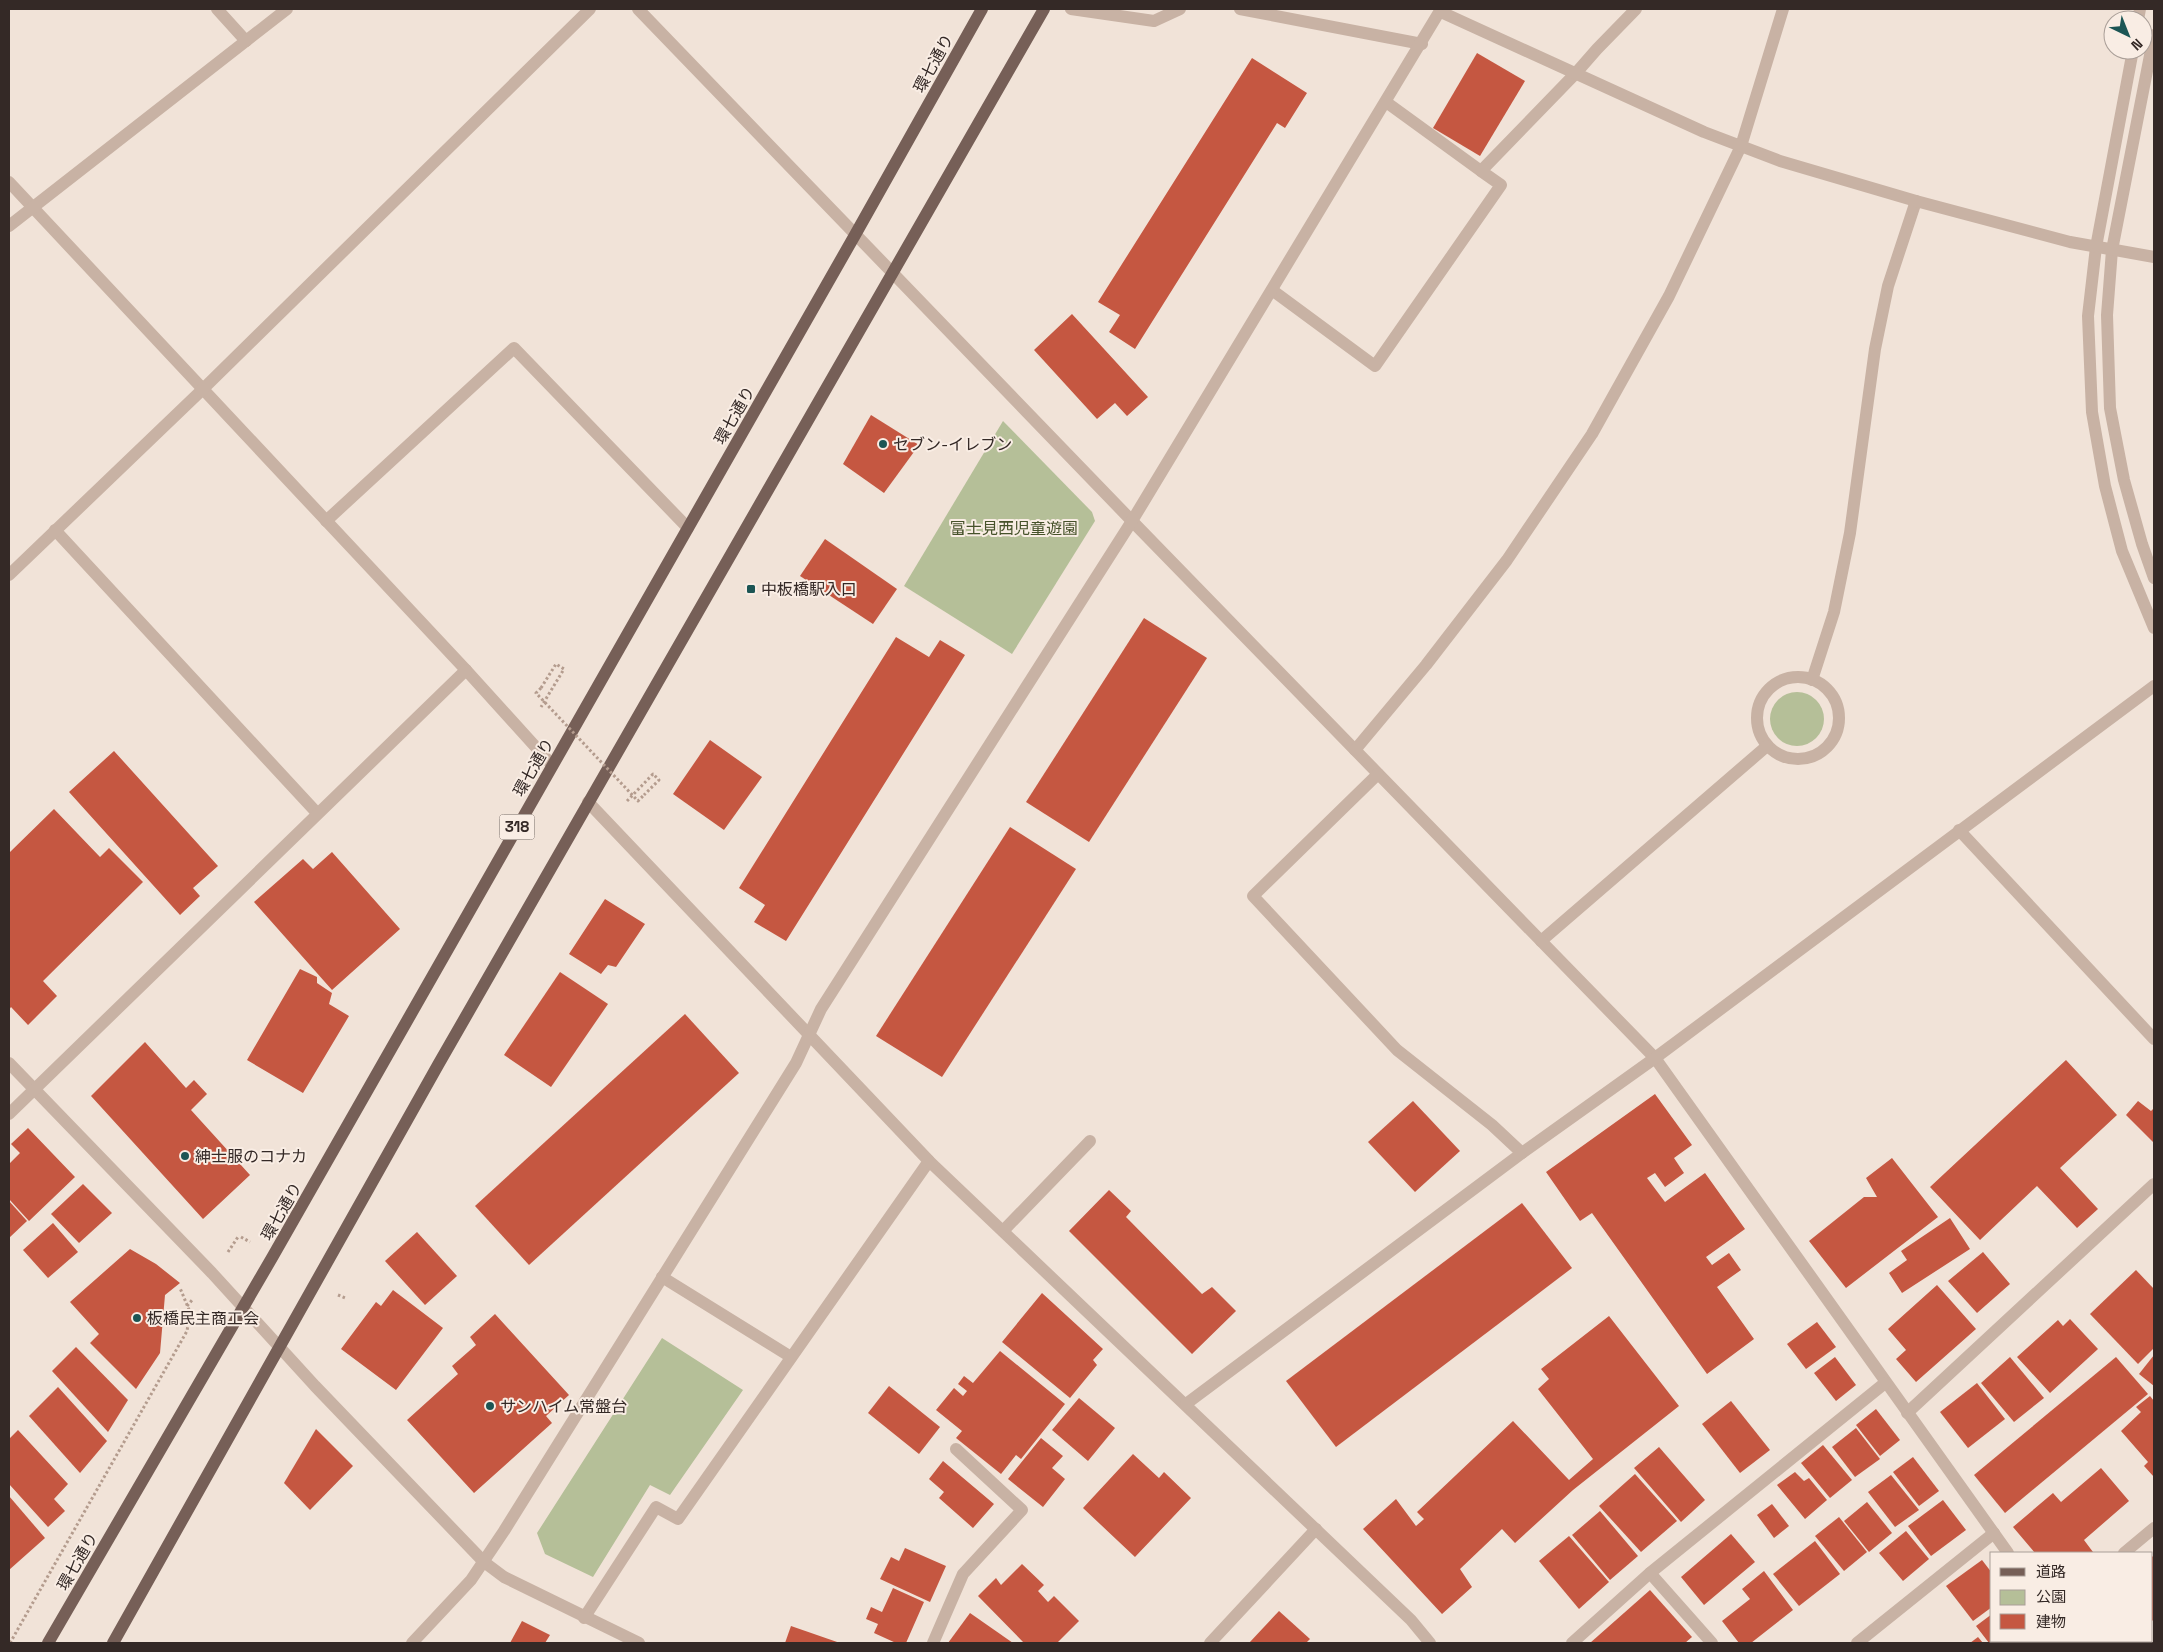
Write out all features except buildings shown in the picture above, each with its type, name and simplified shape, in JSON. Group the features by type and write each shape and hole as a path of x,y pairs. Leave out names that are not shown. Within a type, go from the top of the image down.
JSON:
{"main road":[{"name":"環七通り","path":"48,1643 244,1308 982,9"},
{"path":"113,1643 433,1074 1044,9"}],"street":[{"path":"217,9 246,41"},
{"path":"9,226 287,9"},
{"path":"9,575 203,389 590,9"},
{"path":"638,9 1132,521 1655,1058 2007,1552"},
{"path":"1071,9 1154,21 1180,9"},
{"path":"1240,9 1422,44"},
{"path":"1480,171 1636,9"},
{"path":"1355,750 1426,665 1507,560 1592,434 1669,296 1741,146 1783,9"},
{"path":"412,1643 471,1580 484,1562 796,1063 821,1010 1132,521 1441,10 1704,132 1780,161 1916,201 2096,247 2154,258"},
{"path":"2154,35 2112,250 2107,315 2110,408 2124,480 2142,544 2154,578"},
{"path":"2131,60 2096,247 2088,316 2092,412 2105,486 2122,551 2154,628"},
{"path":"1272,290 1375,366 1501,185 1386,102"},
{"path":"9,182 466,670 552,765"},
{"path":"1812,680 1834,612 1850,534 1875,349 1888,286 1916,201"},
{"path":"326,520 514,348 688,528"},
{"path":"55,530 317,813"},
{"path":"9,1114 466,670"},
{"path":"1798,678 1812,680 1823,686 1832,697 1837,709 1838,723 1827,747 1816,755 1803,759 1790,759 1777,754 1767,746 1760,734 1757,722 1758,708 1764,696 1773,686 1785,680 1798,678"},
{"path":"1186,1404 1522,1153 1655,1058 2154,686"},
{"path":"1542,941 1767,746"},
{"path":"1378,774 1253,896 1397,1050 1492,1125 1522,1153"},
{"path":"588,802 929,1161 1411,1620 1430,1643"},
{"path":"1959,830 2154,1039"},
{"path":"9,1063 484,1562 504,1577 584,1618 639,1643"},
{"path":"1003,1232 1090,1141"},
{"path":"584,1618 656,1507 678,1519 929,1161"},
{"path":"1907,1413 2154,1184"},
{"path":"662,1277 791,1357"},
{"path":"1572,1643 1650,1573 1885,1383"},
{"path":"932,1643 963,1574 1022,1510 956,1449"},
{"path":"2125,1552 2154,1528"},
{"path":"1210,1643 1316,1529"},
{"path":"1857,1643 1994,1533"},
{"path":"1650,1573 1712,1643"}],"path":[{"path":"541,707 564,669 556,664 536,693 638,801 659,780 653,774 626,801"},
{"path":"226,1255 238,1237"},
{"path":"10,1643 187,1331 190,1312 180,1288"},
{"path":"187,1306 193,1300"}],"green space":[{"name":"富士見西児童遊園","path":"1003,421 1092,512 1095,521 1012,654 904,586"},
{"path":"1797,692 1807,694 1816,700 1822,709 1824,719 1822,729 1816,738 1807,744 1797,746 1787,744 1778,738 1772,729 1770,719 1772,709 1778,700 1787,694"},
{"path":"662,1338 743,1390 670,1495 650,1485 593,1577 545,1554 537,1533"}],"place":[{"name":"セブン-イレブン","path":"883,444"},
{"name":"中板橋駅入口","path":"751,589"},
{"name":"紳士服のコナカ","path":"185,1156"},
{"name":"板橋民主商工会","path":"137,1318"},
{"name":"サンハイム常盤台","path":"490,1406"}]}
